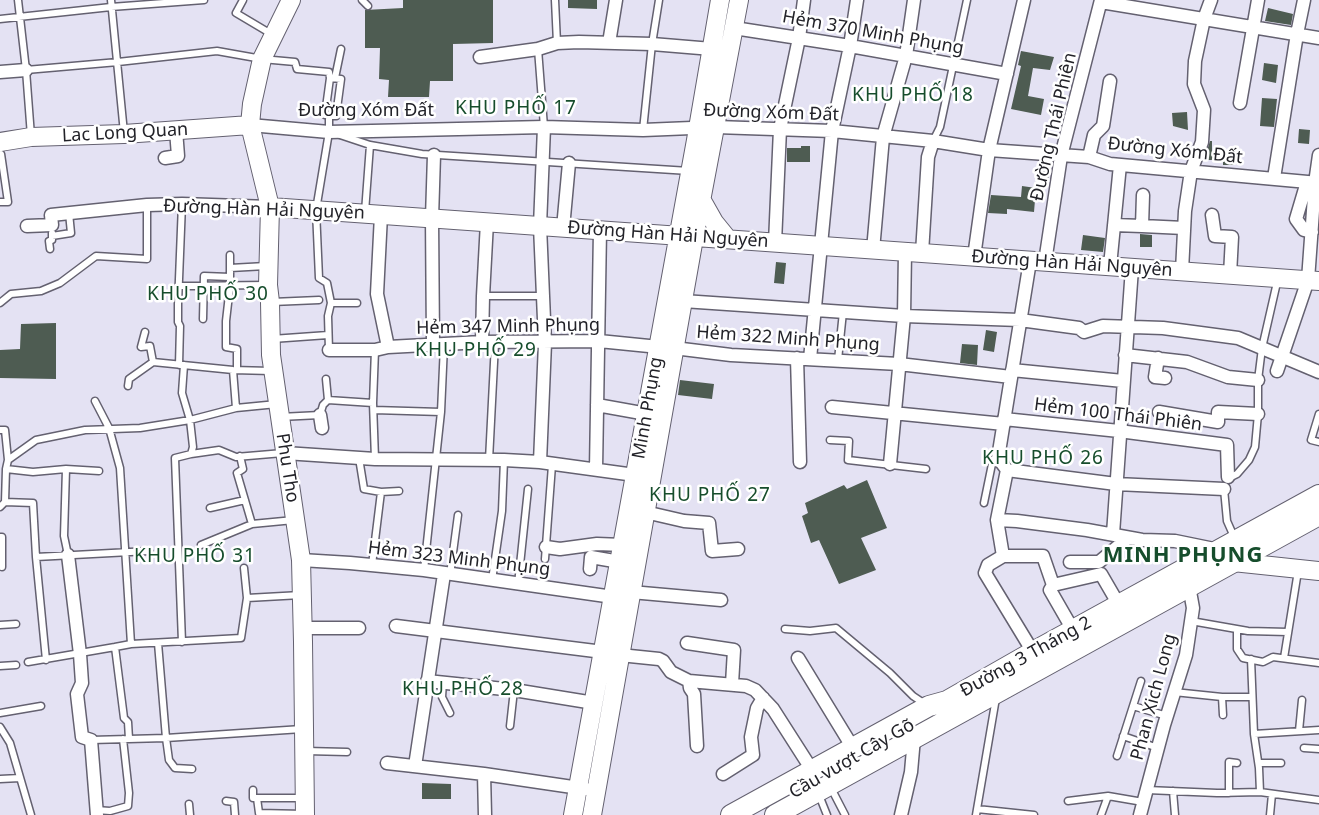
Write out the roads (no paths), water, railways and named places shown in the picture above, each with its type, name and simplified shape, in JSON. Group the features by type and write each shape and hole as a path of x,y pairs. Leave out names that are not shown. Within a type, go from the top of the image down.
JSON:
{"main road":[{"path":"250,125 252,104 262,59 291,0"},
{"name":"Minh Phụng","path":"592,815 612,654 613,597 621,553 644,476 686,237 701,199 712,49 720,0"},
{"name":"Minh Phụng","path":"573,815 594,703 612,654 631,592 645,512 646,414 683,301 690,172 707,127 734,28 739,0"},
{"name":"Lac Long Quan","path":"1,148 31,137 124,134 250,125"},
{"name":"Phu Tho","path":"250,125 270,207 269,293 273,371 300,560 303,628 305,809"},
{"path":"701,199 714,222 727,238"},
{"name":"Đường Hàn Hải Nguyên","path":"270,207 1314,281"},
{"name":"Đường 3 Tháng 2","path":"776,815 1190,586 1229,551 1319,495"},
{"name":"Đường 3 Tháng 2","path":"731,815 853,748 936,707 1119,605 1229,551 1319,515"},
{"path":"1229,551 1298,569 1319,572"},
{"name":"Cầu vượt Cây Gõ","path":"754,815 936,707"}],"street":[{"path":"609,43 616,0"},
{"path":"775,243 780,129 799,38 804,0"},
{"path":"800,462 804,358 815,310 832,131 850,46 857,0"},
{"path":"873,250 883,137 906,56 914,0"},
{"path":"974,257 990,150 1024,0"},
{"path":"1182,272 1184,228 1191,171 1202,142 1204,110 1194,84 1195,61 1204,19 1211,0"},
{"path":"1240,103 1258,0"},
{"path":"1274,178 1304,0"},
{"path":"1101,1 1157,6 1204,19 1319,38"},
{"name":"Đường Thái Phiên","path":"998,458 1020,320 1037,261 1061,156 1101,1"},
{"name":"Hẻm 370 Minh Phụng","path":"734,28 850,46 1007,74"},
{"path":"480,57 538,49 557,43 652,44 712,49"},
{"path":"0,72 26,70"},
{"path":"1089,157 1094,135 1103,126 1110,82"},
{"name":"Đường Xóm Đất","path":"250,125 329,132 544,126 643,130 707,127 832,131 933,141 990,150 1089,157 1110,164 1314,183"},
{"path":"544,126 540,226 546,463"},
{"path":"165,158 178,156 176,130"},
{"path":"890,464 904,316 928,157 933,141"},
{"path":"434,155 432,218 439,344"},
{"path":"1277,371 1314,281 1312,232 1314,183 1319,155"},
{"path":"563,228 569,163"},
{"path":"1110,266 1120,165"},
{"path":"1142,226 1143,195"},
{"name":"Đường Hàn Hải Nguyên","path":"52,230 51,215 69,213 147,205 182,204 270,207"},
{"path":"373,214 377,294 388,347"},
{"path":"1212,215 1215,236 1232,237 1230,275"},
{"path":"487,222 483,296 489,342"},
{"path":"1114,225 1184,228"},
{"path":"27,226 52,230"},
{"path":"596,469 600,230"},
{"path":"1113,534 1132,268"},
{"path":"683,301 904,316 1020,320 1079,328 1084,332 1103,326 1163,328 1238,338 1319,372"},
{"name":"Hẻm 347 Minh Phụng","path":"329,350 375,350 388,347 489,342 599,341 667,347"},
{"name":"Hẻm 322 Minh Phụng","path":"667,347 731,355 899,364 1123,381"},
{"path":"1125,355 1187,362 1228,377 1258,380"},
{"path":"1158,358 1155,377 1164,378"},
{"path":"597,405 646,414"},
{"name":"Hẻm 100 Thái Phiên","path":"832,407 1119,431 1227,446 1226,483"},
{"path":"1159,412 1218,422 1218,412 1258,414"},
{"path":"285,453 375,459 504,460 546,463 644,476"},
{"path":"998,458 1007,470 1116,484 1226,483"},
{"path":"1003,556 997,520 1007,470"},
{"path":"645,512 684,521 709,523 712,551 738,549"},
{"path":"997,520 1113,534 1142,540 1175,541 1229,551"},
{"path":"1070,562 1099,562 1128,538"},
{"path":"546,553 560,549 597,544 621,553"},
{"path":"590,569 591,558 621,553"},
{"path":"68,555 82,683 77,694 82,737 91,740 97,812"},
{"path":"1033,652 985,574 988,565 1003,556 1043,556 1053,585"},
{"name":"Hẻm 323 Minh Phụng","path":"300,560 424,570 613,597"},
{"path":"415,766 435,630 447,574"},
{"path":"1073,630 1050,590 1053,585 1101,574 1119,605"},
{"name":"Phan Xich Long","path":"1143,802 1186,656 1193,608 1190,586"},
{"path":"631,592 721,600"},
{"path":"396,626 659,659 663,661 671,672 689,681 746,686 755,690 773,709 812,770"},
{"path":"303,628 360,628"},
{"path":"687,643 734,650 732,684"},
{"path":"798,658 853,748"},
{"path":"428,681 514,690 594,703"},
{"path":"689,681 690,688 694,694 697,746"},
{"path":"723,774 753,755 751,736 757,708 763,698"},
{"path":"901,815 911,772 914,738"},
{"path":"387,763 484,774 596,791"},
{"path":"484,774 485,815"}],"lane":[{"path":"18,0 31,137"},
{"path":"0,19 111,4 204,0"},
{"path":"243,0 236,13 274,36"},
{"path":"362,0 368,6"},
{"path":"555,0 557,43"},
{"path":"643,130 652,44 659,0"},
{"path":"933,141 940,127 968,0"},
{"path":"111,4 124,134"},
{"path":"26,70 217,51 262,59 295,62 297,69 329,72 333,78 341,79 336,116 325,115 333,78 341,49"},
{"path":"538,49 544,126"},
{"path":"329,350 328,316 331,303 327,283 319,278 316,210 330,115"},
{"path":"329,132 370,145 434,155 690,172"},
{"path":"370,145 373,214"},
{"path":"0,202 8,202 1,148"},
{"path":"182,204 178,322 180,326 182,393 190,420 193,447 191,454"},
{"path":"0,303 12,294 41,291 60,283 96,256 147,259 147,205"},
{"path":"50,249 52,230 71,233 69,213"},
{"path":"230,255 226,347 237,349 235,370 236,408"},
{"path":"230,268 269,266"},
{"path":"203,319 204,276 230,277"},
{"path":"1229,551 1226,483 1249,460 1254,447 1262,348 1278,278"},
{"path":"179,286 230,286 319,300"},
{"path":"483,296 543,296"},
{"path":"331,303 357,303"},
{"path":"838,360 843,312"},
{"path":"145,332 141,346 150,346 153,362"},
{"path":"271,339 328,335"},
{"path":"489,342 489,460"},
{"path":"424,570 435,459 442,412 439,344"},
{"path":"375,350 373,406 375,459"},
{"path":"128,386 129,380 153,362 235,370 273,371"},
{"path":"326,379 328,400"},
{"path":"8,460 36,440 85,430 140,428 190,420 236,408 278,410 321,422 322,405 328,400 442,412"},
{"path":"95,401 110,428 120,468 131,644"},
{"path":"1319,414 1311,440 1319,442"},
{"path":"0,430 5,430 8,460 5,502 0,507"},
{"path":"830,440 849,441 848,460 926,469"},
{"path":"182,642 174,458 219,450 236,457 285,453"},
{"path":"240,456 243,469 237,473 252,524"},
{"path":"359,458 364,489 381,492 399,492"},
{"path":"984,503 992,464 998,458"},
{"path":"492,580 502,511 504,460"},
{"path":"546,463 546,553"},
{"path":"6,469 33,472 66,469 99,470"},
{"path":"66,469 64,536 68,555"},
{"path":"518,584 528,489"},
{"path":"372,565 381,492"},
{"path":"210,508 245,500"},
{"path":"5,502 32,503 46,660"},
{"path":"447,574 458,515"},
{"path":"201,545 252,524 295,520"},
{"path":"0,537 2,538 2,567"},
{"path":"36,557 149,551"},
{"path":"28,662 131,644 241,638 247,598 244,568"},
{"path":"1284,658 1298,569"},
{"path":"247,598 302,595"},
{"path":"1191,621 1237,629 1288,632"},
{"path":"0,626 16,624"},
{"path":"785,630 810,631 836,628 890,673 913,696 936,707"},
{"path":"1237,629 1237,649 1243,658 1263,662 1273,657 1319,663"},
{"path":"158,643 169,760 175,768 192,769"},
{"path":"97,812 128,806 126,739 128,722 124,718 115,647"},
{"path":"1251,659 1254,734 1259,763 1260,792"},
{"path":"0,666 16,665"},
{"path":"1117,756 1141,680"},
{"path":"443,682 442,696 450,713"},
{"path":"510,726 514,690"},
{"path":"996,692 977,812 1034,815"},
{"path":"1174,692 1222,697 1252,697"},
{"path":"1222,697 1223,715"},
{"path":"1299,731 1302,700"},
{"path":"0,713 41,706"},
{"path":"1133,706 1167,716"},
{"path":"0,727 10,744 31,815"},
{"path":"91,740 166,738 304,729"},
{"path":"1254,734 1319,730"},
{"path":"1123,736 1158,748"},
{"path":"1304,748 1319,749"},
{"path":"305,751 347,752"},
{"path":"1229,793 1229,762 1237,762"},
{"path":"1259,763 1281,763"},
{"path":"0,779 20,778"},
{"path":"824,788 827,815"},
{"path":"824,788 844,815"},
{"path":"253,790 253,798 305,809"},
{"path":"1173,791 1175,815"},
{"path":"1068,801 1108,796 1143,802 1173,791 1260,792 1319,800"},
{"path":"1270,815 1272,794"},
{"path":"1101,815 1108,796"},
{"path":"258,798 259,813 305,809"},
{"path":"226,801 234,802 235,815"},
{"path":"189,804 190,815"}],"district":[{"name":"KHU PHỐ 18","path":"913,96"},
{"name":"KHU PHỐ 17","path":"516,109"},
{"name":"KHU PHỐ 30","path":"208,295"},
{"name":"KHU PHỐ 29","path":"476,351"},
{"name":"KHU PHỐ 26","path":"1043,459"},
{"name":"KHU PHỐ 27","path":"710,496"},
{"name":"MINH PHỤNG","path":"1183,556"},
{"name":"KHU PHỐ 31","path":"195,557"},
{"name":"KHU PHỐ 28","path":"463,690"}]}
